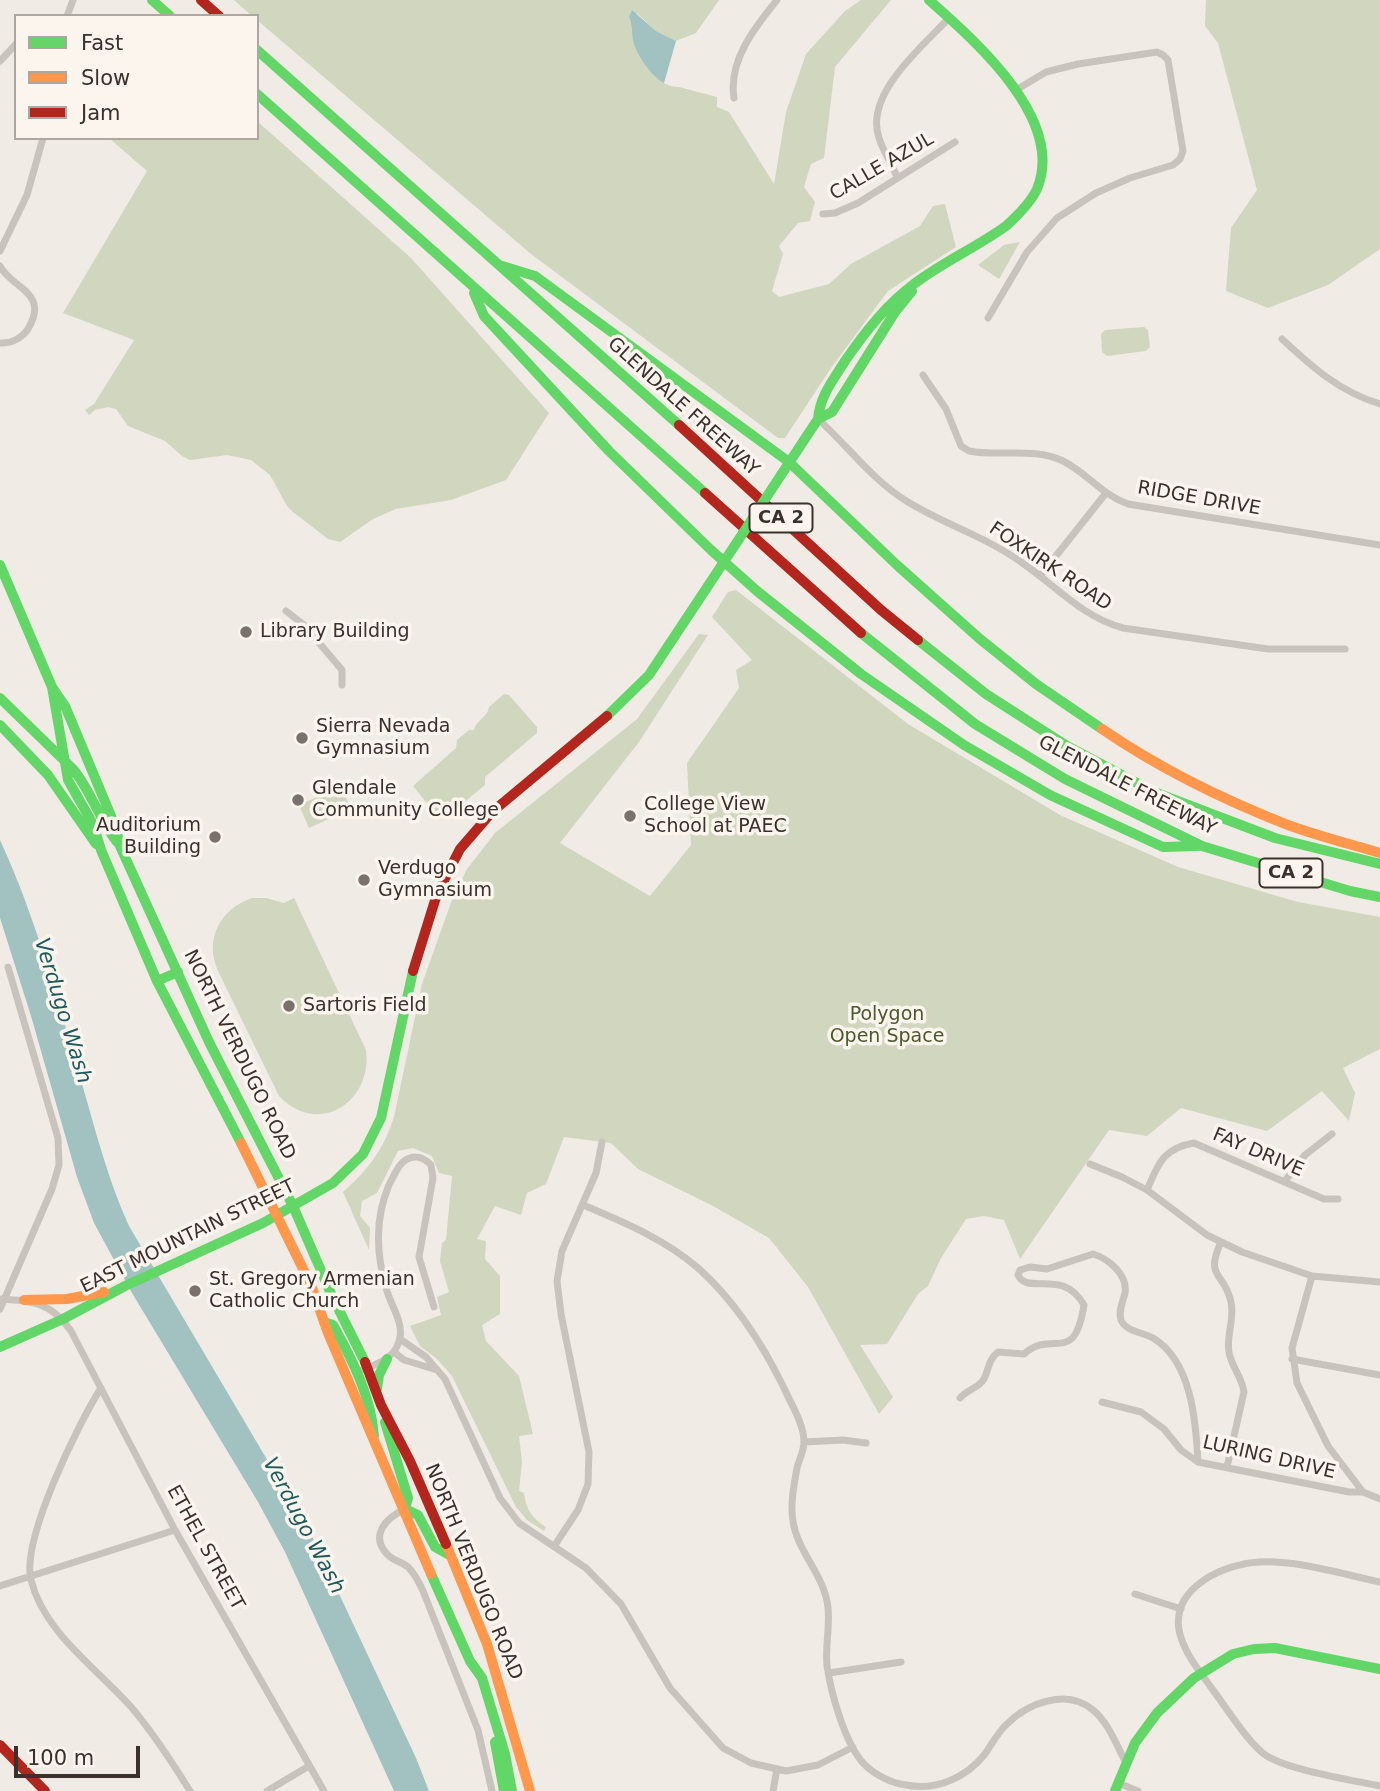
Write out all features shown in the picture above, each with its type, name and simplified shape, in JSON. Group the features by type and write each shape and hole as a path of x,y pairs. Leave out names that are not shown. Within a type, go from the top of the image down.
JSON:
{"main road":[{"path":"152,0 168,14"},
{"path":"201,0 217,14"},
{"path":"924,277 895,312 832,412 818,419 819,402 866,329 887,306 924,277 1012,220 1034,191 1041,164 1040,142 1033,119 992,57 929,0"},
{"name":"GLENDALE FREEWAY","path":"259,52 680,426 881,610 986,694 1067,746 1154,792 1275,838 1380,864"},
{"name":"GLENDALE FREEWAY","path":"259,95 885,654 975,724 1065,779 1202,846 1350,891 1380,897"},
{"path":"494,263 535,276 789,462 979,639 1036,684 1111,735 1216,793 1289,825 1380,853"},
{"path":"471,286 484,316 609,451 724,563 861,674 1008,772 1105,822 1163,847 1202,846"},
{"name":"EAST MOUNTAIN STREET","path":"0,1348 293,1206 332,1183 363,1154 386,1101 400,1024 418,951 438,894 460,849 492,812 614,710 649,675 818,419"},
{"name":"NORTH VERDUGO ROAD","path":"0,565 52,687 65,706 116,828 120,845 209,1042 293,1206 332,1296 367,1367 381,1405 410,1461 487,1644 530,1791"},
{"name":"NORTH VERDUGO ROAD","path":"52,687 62,758 68,780 93,824 101,850 157,981 278,1214 311,1285 324,1322 470,1661 482,1678 505,1754 512,1791"},
{"path":"0,698 84,783 110,835 120,845"},
{"path":"0,706 12,709"},
{"path":"0,725 48,775 101,850"},
{"path":"157,981 178,972"},
{"path":"23,1300 66,1299 125,1286"},
{"path":"324,1322 333,1325 356,1373 375,1422 374,1438"},
{"path":"376,1393 377,1381 390,1356"},
{"path":"381,1405 408,1498 405,1509 414,1510 420,1515 434,1547 451,1556"},
{"path":"1117,1787 1139,1736 1147,1725 1168,1702 1201,1674 1230,1655 1262,1647 1290,1650 1380,1669"},
{"path":"470,1661 497,1750 504,1791"},
{"path":"514,1731 523,1791"},
{"path":"0,1745 45,1791"}],"street":[{"path":"734,98 732,89 737,65 758,24 777,0"},
{"path":"897,177 878,137 878,103 886,88 949,18"},
{"path":"0,61 14,46"},
{"path":"988,318 1027,252 1057,218 1096,193 1129,178 1173,165 1180,159 1183,151 1168,60 1157,52 1046,72 1016,90"},
{"path":"0,251 27,195 42,140"},
{"name":"CALLE AZUL","path":"823,214 835,213 858,203 955,142"},
{"path":"0,266 10,279 28,292 34,308 33,318 26,331 9,343 0,343"},
{"path":"1282,339 1313,368 1337,385 1351,394 1380,404"},
{"name":"RIDGE DRIVE","path":"923,375 942,401 961,446 969,452 1052,457 1066,463 1106,493 1128,504 1380,545"},
{"name":"FOXKIRK ROAD","path":"818,419 861,465 890,490 926,512 995,545 1094,617 1123,628 1268,649 1345,649"},
{"path":"1040,576 1106,493"},
{"path":"286,611 304,625 342,670 342,685"},
{"path":"0,1309 2,1299 52,1189 59,1165 58,1138 8,967"},
{"path":"1285,1181 1305,1154 1332,1134"},
{"path":"555,1545 578,1510 588,1484 589,1452 561,1314 557,1281 562,1251 596,1173 602,1142"},
{"name":"FAY DRIVE","path":"1147,1191 1163,1158 1181,1145 1194,1143 1324,1199 1338,1199"},
{"path":"356,1373 390,1356 400,1339 399,1321 387,1292 379,1255 378,1214 400,1165 413,1157 423,1158 431,1165 433,1178 419,1257 434,1307"},
{"path":"1090,1164 1147,1191 1207,1235 1274,1264 1312,1276 1380,1282"},
{"path":"583,1205 632,1226 663,1243 697,1267 724,1294 777,1374 797,1417 804,1442 792,1499 793,1522 826,1591 829,1673 836,1704 853,1747 863,1763 881,1777 901,1785 920,1788 944,1783 965,1774 983,1756 1006,1724 1023,1711 1030,1706 1054,1699 1074,1701 1092,1708 1105,1723 1126,1763"},
{"path":"1221,1242 1213,1261 1214,1269 1231,1298 1233,1310 1228,1348 1230,1360 1242,1381 1244,1392 1227,1467"},
{"path":"960,1398 983,1382 992,1357 998,1352 1024,1354 1031,1347 1069,1343 1075,1337 1082,1322 1084,1305 1077,1293 1066,1285 1026,1284 1018,1275 1020,1270 1030,1267 1047,1269 1093,1254 1115,1266 1124,1282 1121,1318 1126,1327 1153,1338 1164,1346 1187,1384 1196,1419 1198,1462"},
{"path":"1312,1276 1292,1348 1297,1382 1328,1446 1363,1492 1380,1499"},
{"path":"2,1299 23,1300 54,1310 63,1319"},
{"name":"ETHEL STREET","path":"63,1319 175,1530 324,1791"},
{"path":"400,1339 426,1357 445,1379 500,1498 519,1523 586,1568 621,1604 670,1688 723,1748 751,1763 786,1770 818,1766 853,1747"},
{"path":"390,1356 438,1370"},
{"path":"1292,1359 1380,1375"},
{"path":"101,1388 86,1411 36,1526 30,1577 48,1618 158,1740 190,1791"},
{"name":"LURING DRIVE","path":"1102,1402 1141,1412 1164,1429 1181,1450 1198,1462 1349,1492 1363,1492"},
{"path":"804,1442 843,1440 866,1443"},
{"path":"405,1509 389,1517 383,1525 381,1545 387,1554 406,1565 423,1591 478,1730 492,1791"},
{"path":"0,1586 175,1530"},
{"path":"1380,1582 1316,1568 1261,1562 1239,1564 1201,1581 1191,1590 1181,1609 1179,1631 1201,1674 1257,1749 1267,1757 1380,1786"},
{"path":"1135,1594 1181,1609"},
{"path":"829,1673 901,1662"},
{"path":"267,1791 309,1766"},
{"path":"773,1791 777,1769"},
{"path":"1117,1787 1138,1791"}],"green space":[{"path":"234,0 719,0 696,33 676,41 656,31 638,14 629,17 633,40 646,66 658,79 672,86 717,97 717,107 729,112 774,184 786,112 806,54 845,11 861,0 891,0 835,67 824,158 811,164 804,187 815,202 810,221 798,223 779,246 783,254 772,291 779,297 829,284 851,264 920,226 933,206 945,204 956,247 888,291 831,368 785,438 778,438 531,254 259,22 259,14 250,14"},
{"path":"1206,0 1380,0 1380,249 1328,285 1268,308 1226,291 1231,228 1257,190 1218,43 1205,26"},
{"path":"259,123 411,258 549,413 506,480 451,500 396,509 373,519 340,542 328,539 293,512 270,475 251,460 227,455 190,460 165,441 128,426 116,409 108,407 95,410 89,415 85,410 94,404 134,340 63,313 147,171 111,140 259,140"},
{"path":"1020,242 999,279 978,265 1004,245"},
{"path":"1144,327 1148,330 1150,347 1146,351 1107,356 1102,352 1101,334 1105,330"},
{"name":"Polygon Open Space","path":"736,590 908,724 1060,815 1178,867 1298,902 1380,917 1380,1049 1343,1068 1355,1093 1349,1121 1322,1091 1267,1131 1181,1108 1147,1136 1109,1130 1020,1259 1004,1220 984,1216 966,1219 941,1258 928,1286 918,1294 887,1344 860,1345 893,1397 879,1414 808,1287 769,1238 713,1206 638,1169 611,1143 564,1137 546,1184 527,1193 521,1215 495,1206 477,1239 486,1241 485,1259 500,1276 500,1314 482,1325 486,1341 519,1376 533,1434 519,1436 522,1462 519,1491 524,1493 530,1513 546,1527 544,1531 527,1520 516,1507 452,1376 437,1359 420,1346 410,1326 441,1315 437,1297 449,1292 440,1261 442,1243 446,1240 452,1176 439,1173 432,1156 413,1148 398,1151 377,1193 362,1201 360,1216 370,1228 369,1250 343,1192 374,1158 390,1129 422,984 452,900 467,869 495,833 637,719 699,634 708,635 639,742 560,843 650,896 691,845 687,763 739,688 736,670 752,660 712,617 728,592"},
{"path":"504,694 509,695 537,727 537,733 485,777 485,785 445,818 439,818 413,786 456,748 457,740 469,730 474,730 489,707"},
{"path":"341,786 351,809 309,828 299,805"},
{"path":"252,898 266,898 284,903 294,898 366,1050 366,1069 361,1085 352,1099 339,1108 310,1114 294,1108 279,1096 218,971 213,948 218,927 223,917 231,910"}],"water":[{"path":"632,10 656,31 676,41 664,83 650,71 636,49 629,17"},
{"name":"Verdugo Wash","path":"0,840 35,930 103,1156 129,1226 311,1534 429,1791 394,1791 285,1552 258,1502 132,1293 94,1223 77,1177 0,918"}],"traffic: fast":[{"path":"152,0 168,14"},
{"path":"818,419 821,403 832,382 860,340 885,310 925,276 1006,226 1037,189 1043,162 1039,136 1027,109 1011,83 991,59 929,0"},
{"path":"259,52 679,425"},
{"path":"259,96 705,493"},
{"path":"499,265 535,276 789,462 898,566 980,639 1036,684 1102,729"},
{"path":"781,475 818,419 832,412 895,312 912,291"},
{"path":"474,293 484,316 609,451 757,591 861,674 964,745 1050,795 1163,847 1198,846"},
{"path":"743,533 781,475"},
{"path":"607,716 649,675 743,533"},
{"path":"0,565 52,687 68,780 93,824 101,850 157,981 241,1143"},
{"path":"861,633 975,724 1065,779 1202,846 1350,891 1380,897"},
{"path":"918,640 986,694 1067,746 1154,792 1275,838 1380,864"},
{"path":"52,687 65,706 116,828 120,846 209,1042 293,1206 332,1296 365,1362"},
{"path":"0,698 73,769 117,842"},
{"path":"0,725 48,775 96,844"},
{"path":"0,1347 263,1223 333,1183 363,1154 381,1118 413,971"},
{"path":"157,981 178,972"},
{"path":"324,1322 333,1325 354,1365 365,1392 374,1436"},
{"path":"377,1389 379,1375 387,1359"},
{"path":"385,1422 408,1498 405,1508"},
{"path":"405,1509 418,1515 435,1547 451,1556"},
{"path":"431,1574 470,1661 482,1678 505,1754 512,1791"},
{"path":"1115,1791 1135,1743 1157,1713 1194,1678 1233,1654 1275,1648 1380,1669"},
{"path":"495,1742 504,1791"}],"traffic: slow":[{"path":"1102,729 1169,770 1240,805 1299,829 1380,853"},
{"path":"241,1143 311,1285 328,1333 431,1574"},
{"path":"24,1300 67,1299 104,1292"},
{"path":"446,1544 487,1644 530,1791"}],"traffic: jam":[{"path":"201,0 217,14"},
{"path":"679,425 881,610 918,640"},
{"path":"705,493 861,633"},
{"path":"413,971 437,894 460,849 492,812 607,716"},
{"path":"365,1362 381,1405 410,1461 446,1544"},
{"path":"0,1745 45,1791"}],"place":[{"name":"Library Building","path":"246,632"},
{"name":"Sierra Nevada Gymnasium","path":"302,738"},
{"name":"Glendale Community College","path":"298,800"},
{"name":"College View School at PAEC","path":"630,816"},
{"name":"Auditorium Building","path":"215,837"},
{"name":"Verdugo Gymnasium","path":"364,880"},
{"name":"Sartoris Field","path":"289,1006"},
{"name":"St. Gregory Armenian Catholic Church","path":"195,1291"}]}
